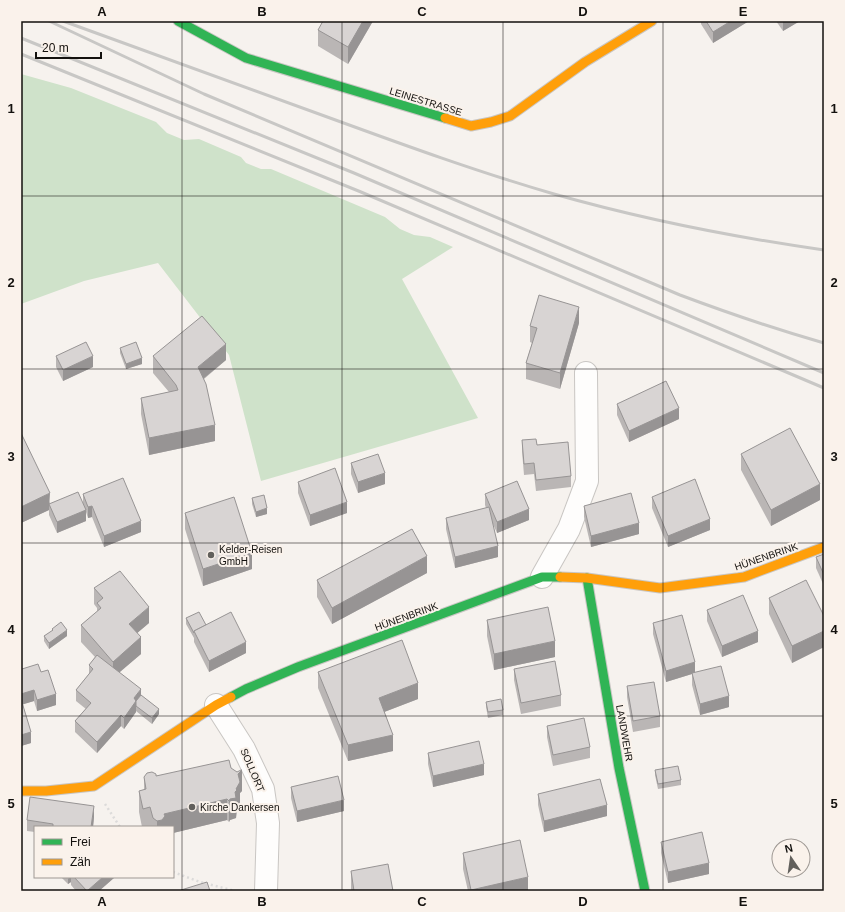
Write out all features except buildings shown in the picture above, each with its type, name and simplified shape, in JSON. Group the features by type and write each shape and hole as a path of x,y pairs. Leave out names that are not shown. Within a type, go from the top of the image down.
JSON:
{"street":[{"name":"LEINESTRASSE","path":"178,21 246,58 471,126 510,116 585,62 652,21"},
{"path":"542,577 569,529 587,481 586,373"},
{"name":"HÜNENBRINK","path":"21,791 94,786 216,705 246,689 298,667 542,577 587,578 660,588 744,577 824,547"},
{"name":"LANDWEHR","path":"587,578 620,768 644,891"},
{"name":"SOLLORT","path":"216,705 244,748 263,789 268,823 266,891"}],"path":[{"path":"94,786 119,826"},
{"path":"174,872 200,882 235,891"}],"green space":[{"path":"21,74 71,88 156,122 167,133 184,140 199,139 241,157 246,163 261,169 271,169 385,217 400,229 414,235 430,237 453,247 402,279 478,418 261,481 229,355 158,263 84,281 21,304"}],"railway":[{"path":"49,21 204,94 680,295 824,343"},
{"path":"63,21 413,148 526,186 587,203 654,219 722,233 824,250"},
{"path":"21,38 354,173 824,373"},
{"path":"21,54 361,192 824,388"}],"traffic: fast":[{"path":"178,21 246,58 445,118"},
{"path":"231,697 298,667 542,577 560,577"},
{"path":"587,578 619,768 645,891"}],"traffic: slow":[{"path":"445,118 471,126 510,116 585,62 652,21"},
{"path":"560,577 587,578 660,588 744,577 824,547"},
{"path":"21,791 46,791 94,786 216,705 231,697"}],"place":[{"name":"Kelder-Reisen GmbH","path":"211,555"},
{"name":"Kirche Dankersen","path":"192,807"}]}
